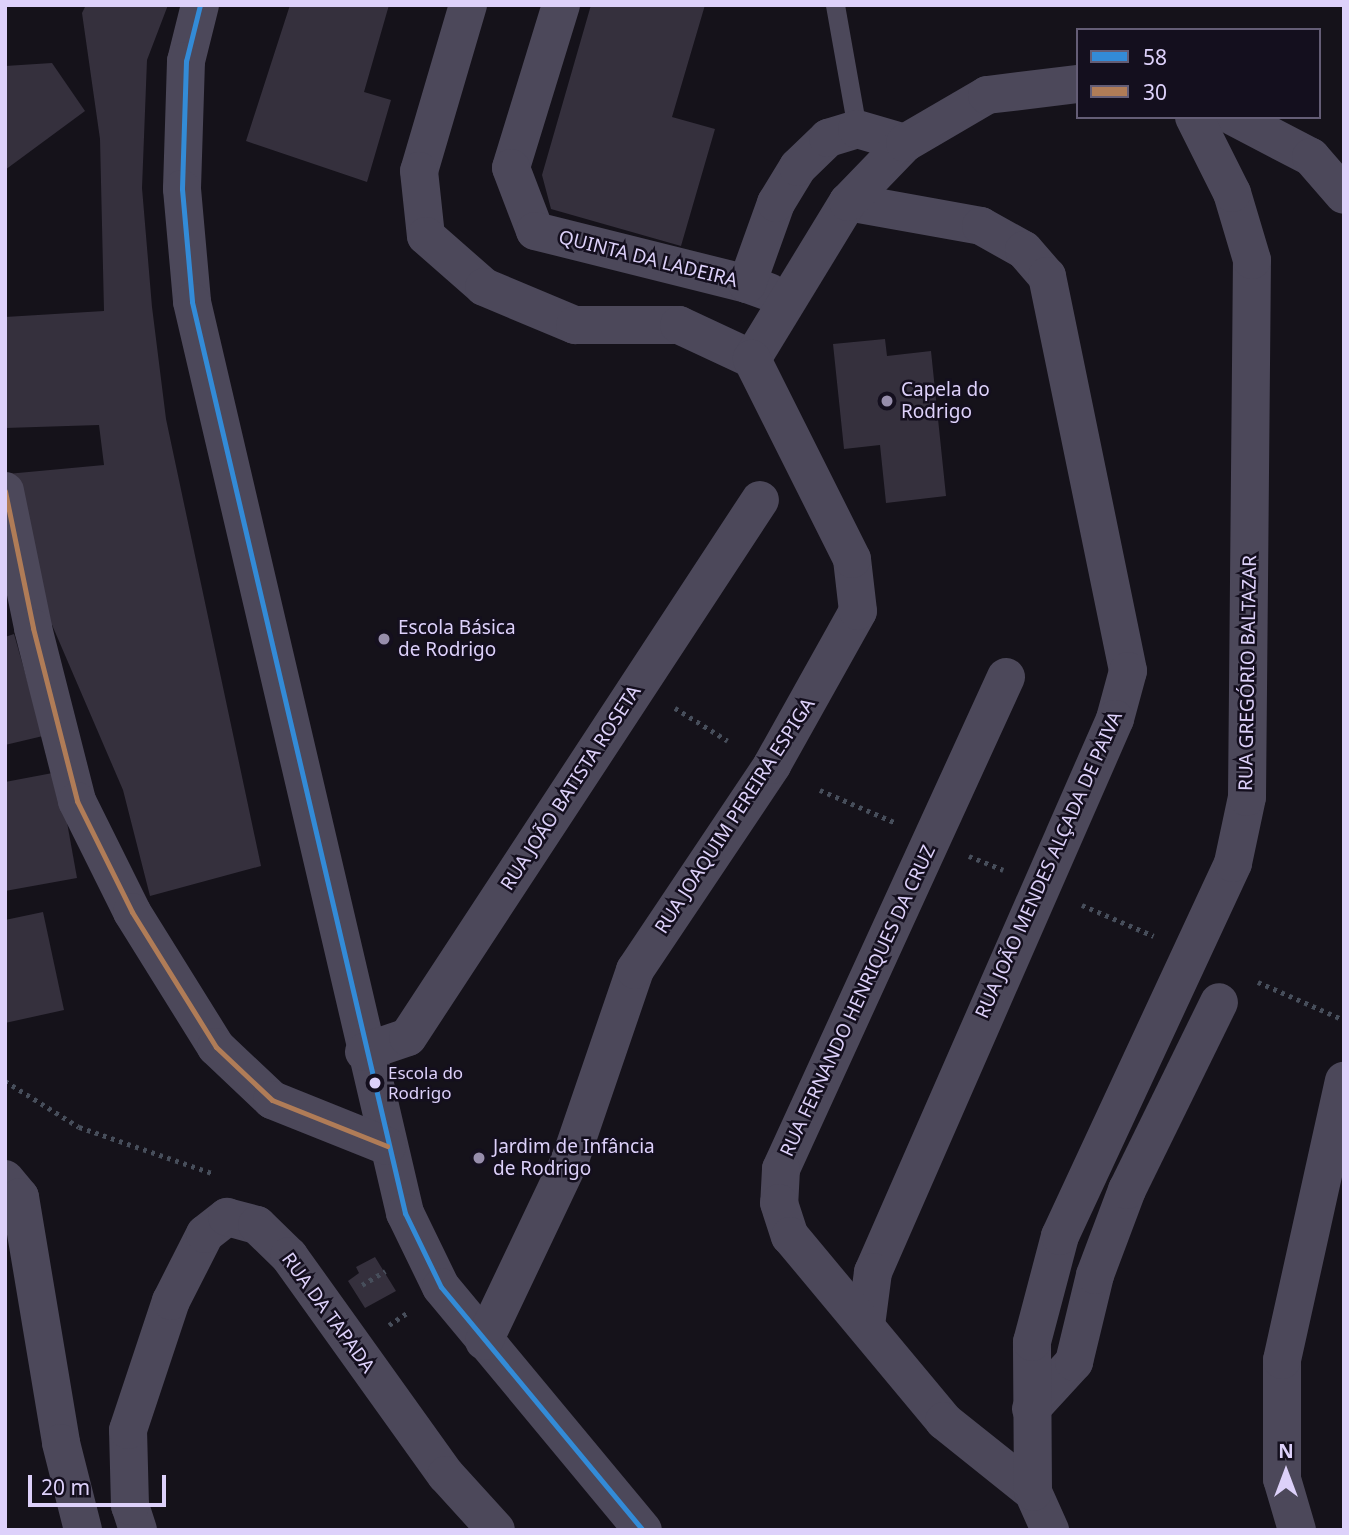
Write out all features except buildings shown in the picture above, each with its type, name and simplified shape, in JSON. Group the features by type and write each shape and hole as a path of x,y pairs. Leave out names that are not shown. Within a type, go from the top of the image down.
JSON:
{"street":[{"path":"200,5 186,61 182,189 192,302 330,888 364,1052 405,1213 441,1287 643,1530"},
{"path":"468,5 419,172 426,236 484,287 575,325 679,325 752,359 786,298 848,202 905,143 987,95 1076,84"},
{"name":"QUINTA DA LADEIRA","path":"561,5 511,168 535,231 747,284"},
{"name":"RUA GREGÓRIO BALTAZAR","path":"1033,1492 1032,1342 1060,1236 1233,863 1247,797 1252,260 1232,193 1195,119"},
{"path":"1238,119 1311,157 1344,195"},
{"path":"786,298 747,284 776,203 798,167 828,138 857,129 905,143"},
{"name":"RUA JOÃO MENDES ALÇADA DE PAIVA","path":"848,202 981,226 1024,250 1047,276 1128,671 1115,719 873,1272 866,1325"},
{"name":"RUA JOAQUIM PEREIRA ESPIGA","path":"484,1341 570,1160 635,970 772,765 858,611 852,559 752,359"},
{"path":"5,491 33,628 77,800 132,912 216,1047 272,1100 387,1146"},
{"name":"RUA JOÃO BATISTA ROSETA","path":"364,1052 408,1037 760,500"},
{"name":"RUA FERNANDO HENRIQUES DA CRUZ","path":"1006,677 781,1169 779,1203 790,1236 944,1421 1033,1492 1050,1530"},
{"path":"1031,1409 1074,1362 1095,1275 1127,1190 1219,1002"},
{"path":"1297,1530 1282,1479 1282,1360 1310,1219 1344,1081"},
{"path":"1310,1219 1344,1175"},
{"path":"5,1179 20,1197 61,1443 83,1530"},
{"name":"RUA DA TAPADA","path":"138,1530 130,1506 128,1430 171,1301 205,1234 227,1217 257,1225 289,1256 446,1475 496,1530"}],"lane":[{"path":"835,5 857,129"}],"path":[{"path":"639,685 728,741"},
{"path":"359,1287 392,1268"}],"transit line":[{"name":"58","path":"200,5 186,61 182,189 192,302 405,1213 441,1287 643,1530"},
{"name":"30","path":"5,491 33,628 77,801 132,912 216,1047 272,1100 387,1146"}],"place":[{"name":"Capela do Rodrigo","path":"887,401"},
{"name":"Escola Básica de Rodrigo","path":"384,639"},
{"name":"Escola do Rodrigo","path":"375,1083"},
{"name":"Jardim de Infância de Rodrigo","path":"479,1158"}]}
